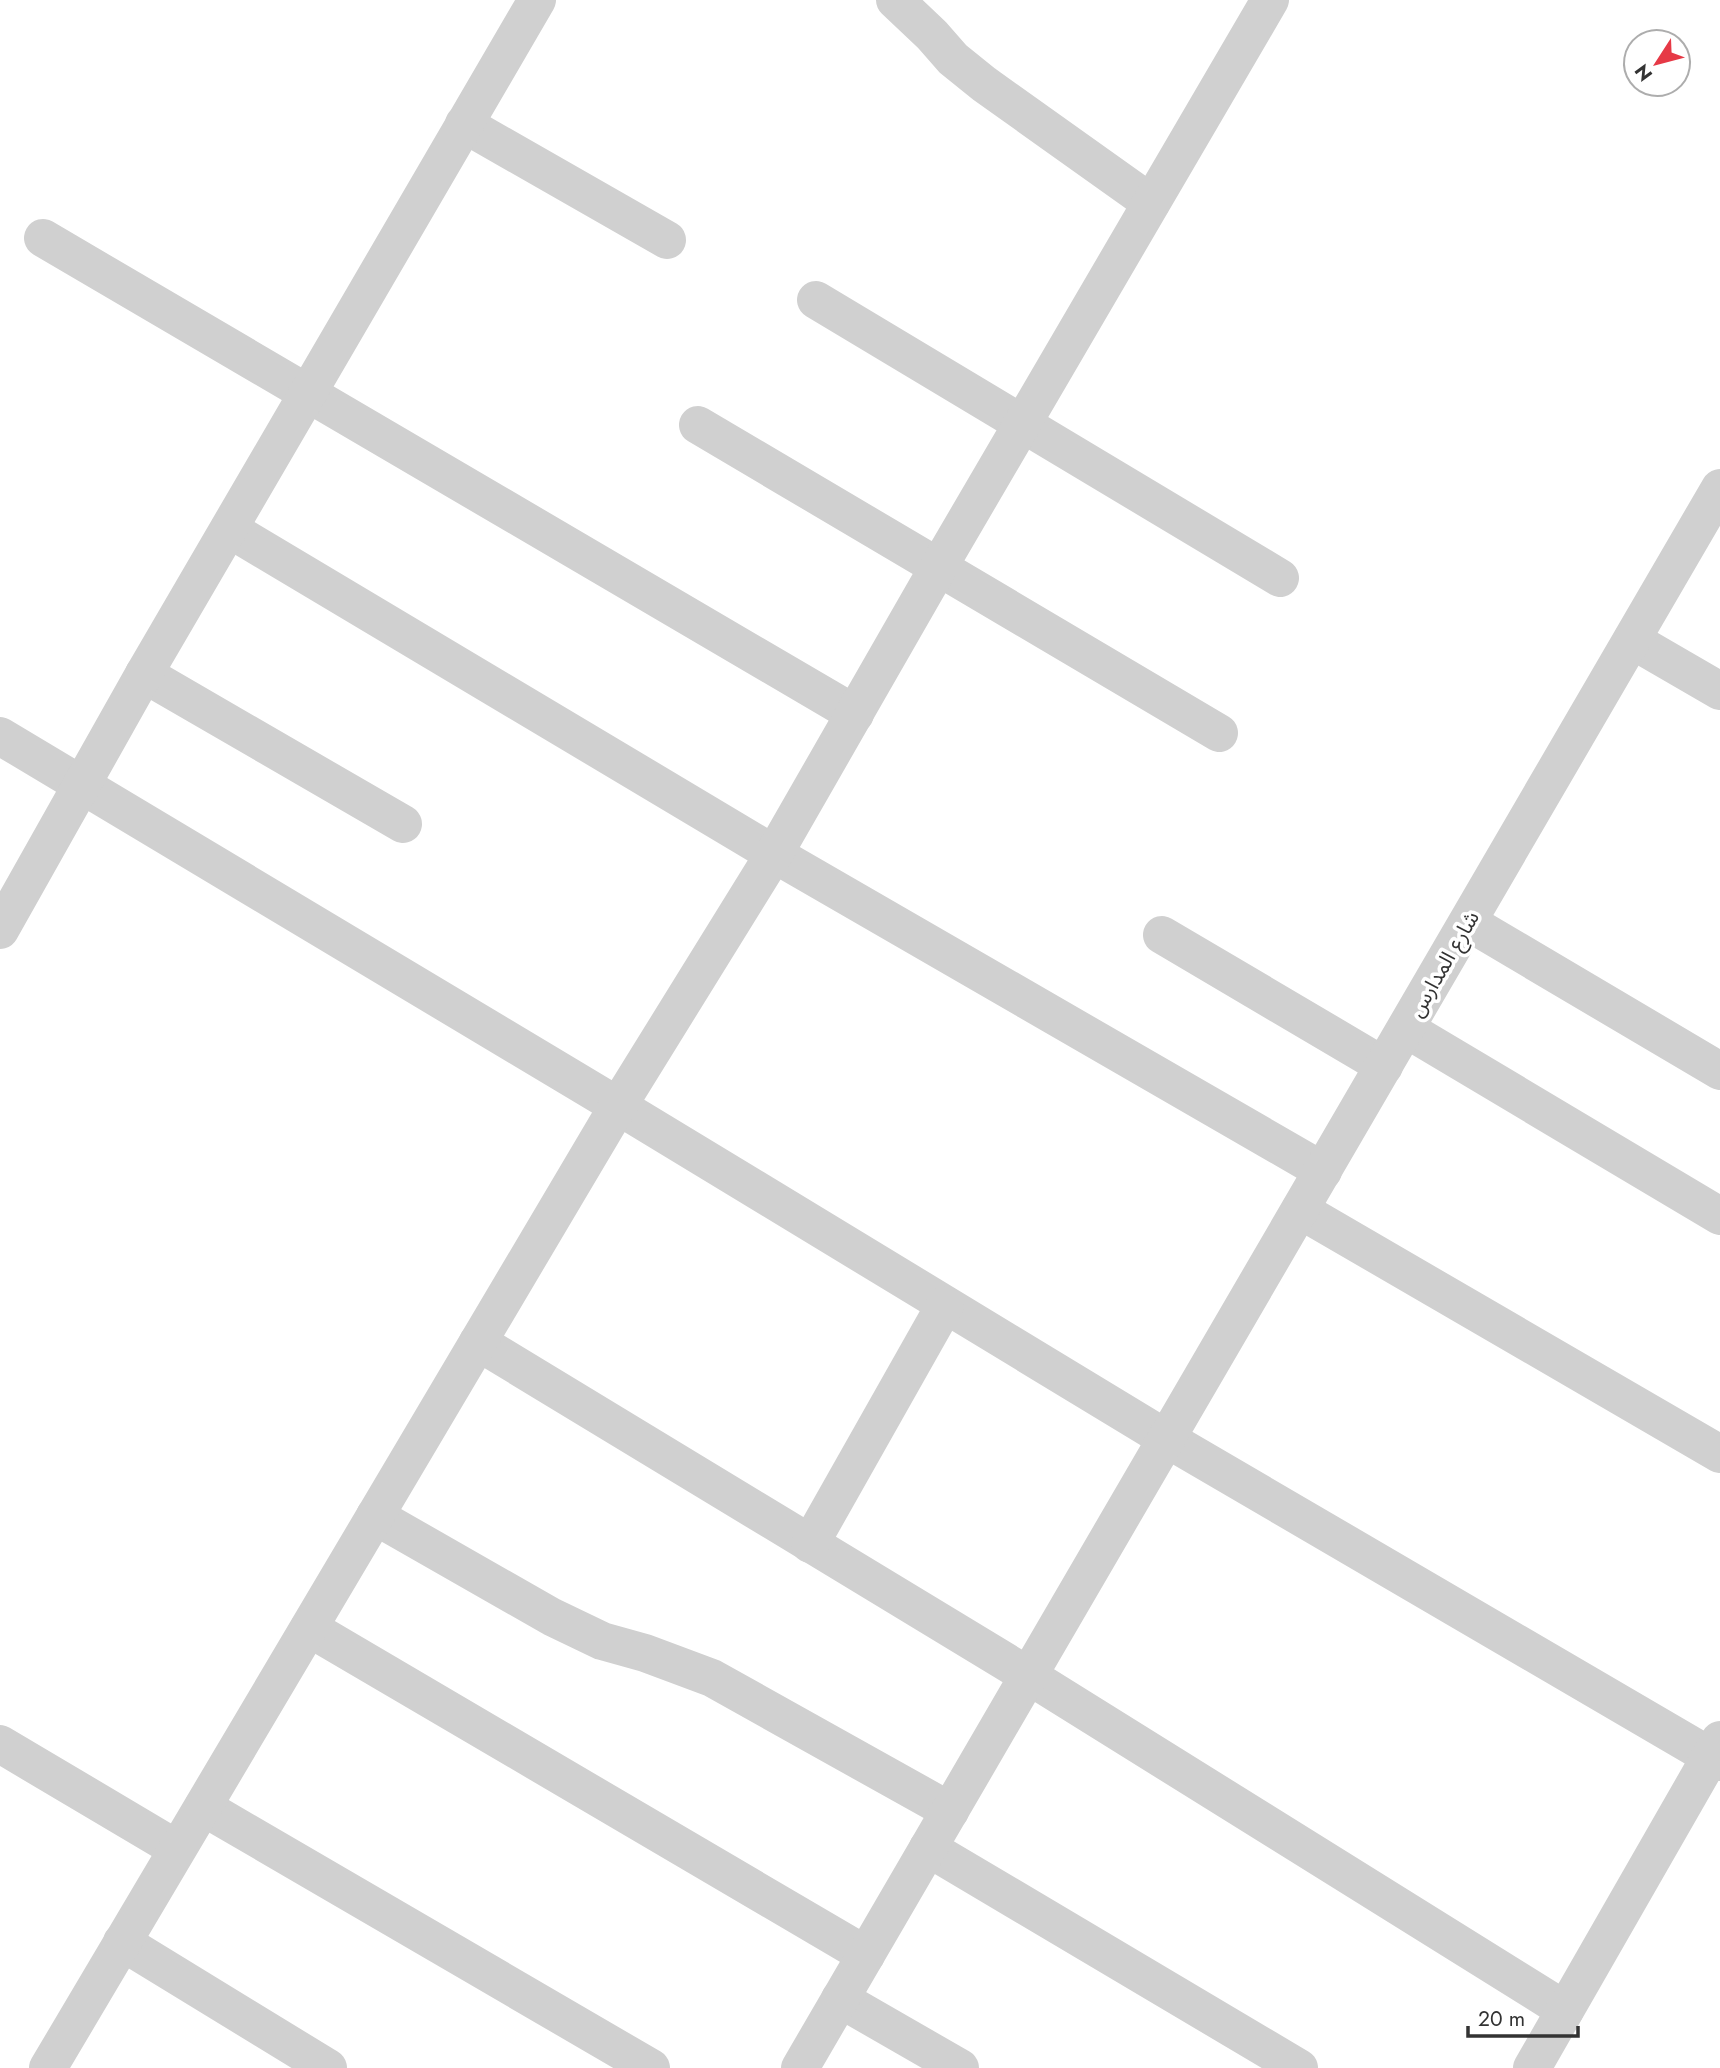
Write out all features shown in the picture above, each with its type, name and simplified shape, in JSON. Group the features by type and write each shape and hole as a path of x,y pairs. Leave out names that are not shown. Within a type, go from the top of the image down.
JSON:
{"street":[{"path":"0,930 81,783 537,0"},
{"path":"895,0 953,59 984,84 1151,203"},
{"path":"48,2068 618,1106 774,854 1267,1"},
{"path":"464,124 667,240"},
{"path":"43,238 855,714"},
{"path":"816,300 1280,578"},
{"path":"698,425 1219,733"},
{"name":"شارع المدارس","path":"800,2068 1720,488"},
{"path":"229,529 774,854 1323,1171"},
{"path":"1632,640 1720,691"},
{"path":"144,674 403,824"},
{"path":"0,736 1167,1439 1717,1753 1532,2068"},
{"path":"1468,922 1720,1071"},
{"path":"1162,935 1384,1066"},
{"path":"1406,1029 1720,1216"},
{"path":"1300,1210 1720,1454"},
{"path":"810,1544 945,1305"},
{"path":"478,1342 1029,1676 1565,2010"},
{"path":"375,1516 551,1618 603,1641 645,1653 712,1678 950,1811"},
{"path":"309,1628 866,1955"},
{"path":"0,1744 177,1849"},
{"path":"203,1807 650,2068"},
{"path":"928,1848 1299,2068"},
{"path":"122,1942 328,2068"},
{"path":"841,1999 960,2068"}]}
